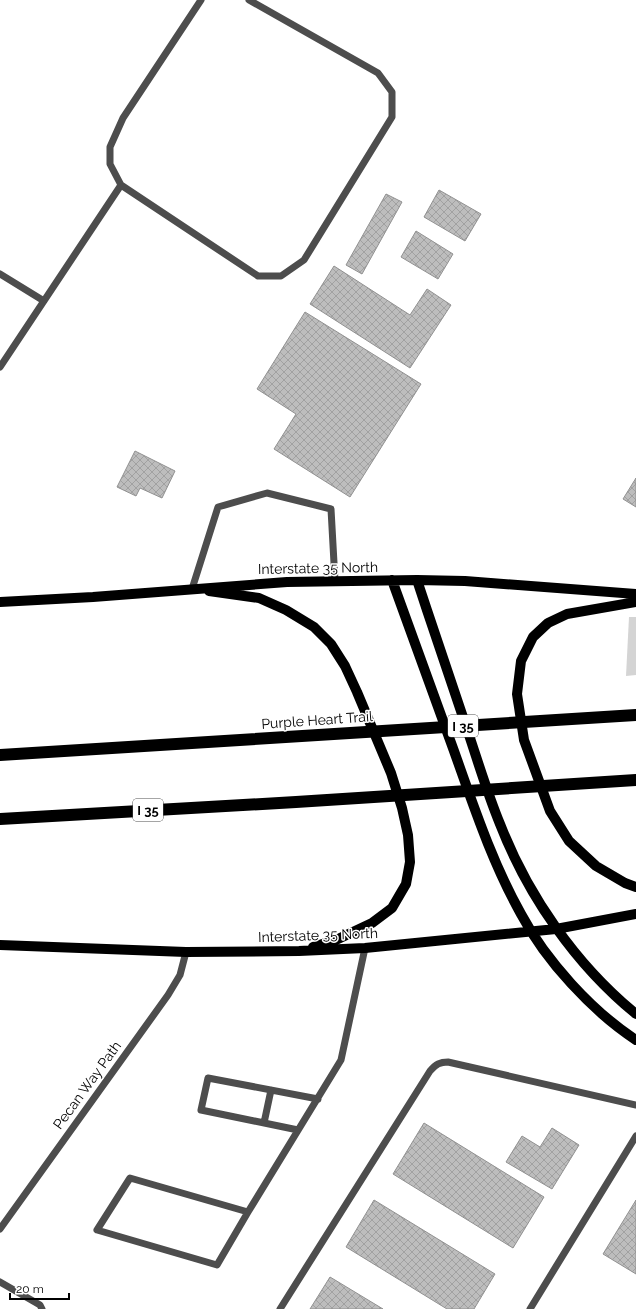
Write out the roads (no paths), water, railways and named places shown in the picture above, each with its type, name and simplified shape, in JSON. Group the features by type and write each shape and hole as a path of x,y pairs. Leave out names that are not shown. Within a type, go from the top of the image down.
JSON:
{"highway":[{"name":"Purple Heart Trail","path":"0,755 636,715"},
{"name":"I 35","path":"0,819 636,780"}],"main road":[{"name":"Interstate 35 North","path":"0,602 279,582 392,580 465,581 636,594"},
{"path":"392,580 484,836 508,890 531,931 570,982 608,1019 636,1040"},
{"path":"417,580 500,824 519,865 537,899 556,929 618,1000 636,1014"},
{"path":"192,589 259,598 286,610 314,627 332,644 345,666 357,692 391,774 402,808 408,835 410,862 406,884 392,908 372,923 338,939 299,951"},
{"path":"636,602 567,614 548,624 533,637 522,661 517,694 524,740 554,817 569,841 596,866 625,884 636,887"},
{"name":"Interstate 35 North","path":"0,945 186,952 299,951 365,948 556,929 636,914"}],"street":[{"path":"201,0 123,118 110,147 110,164 121,185 258,276 282,276 304,260 392,117 392,92 378,73 249,0"},
{"path":"0,367 121,185"},
{"path":"0,274 44,301"},
{"path":"192,589 218,508 267,493 331,509 335,581"},
{"path":"248,1212 130,1178 97,1230 217,1265 341,1060 365,948"},
{"name":"Pecan Way Path","path":"0,1229 168,995 180,975 186,952"},
{"path":"280,1309 430,1071 440,1062 448,1062 636,1105"},
{"path":"298,1130 201,1110 208,1078 318,1099"},
{"path":"264,1123 271,1090"},
{"path":"530,1309 636,1136"},
{"path":"0,1282 40,1305 42,1309"}]}
